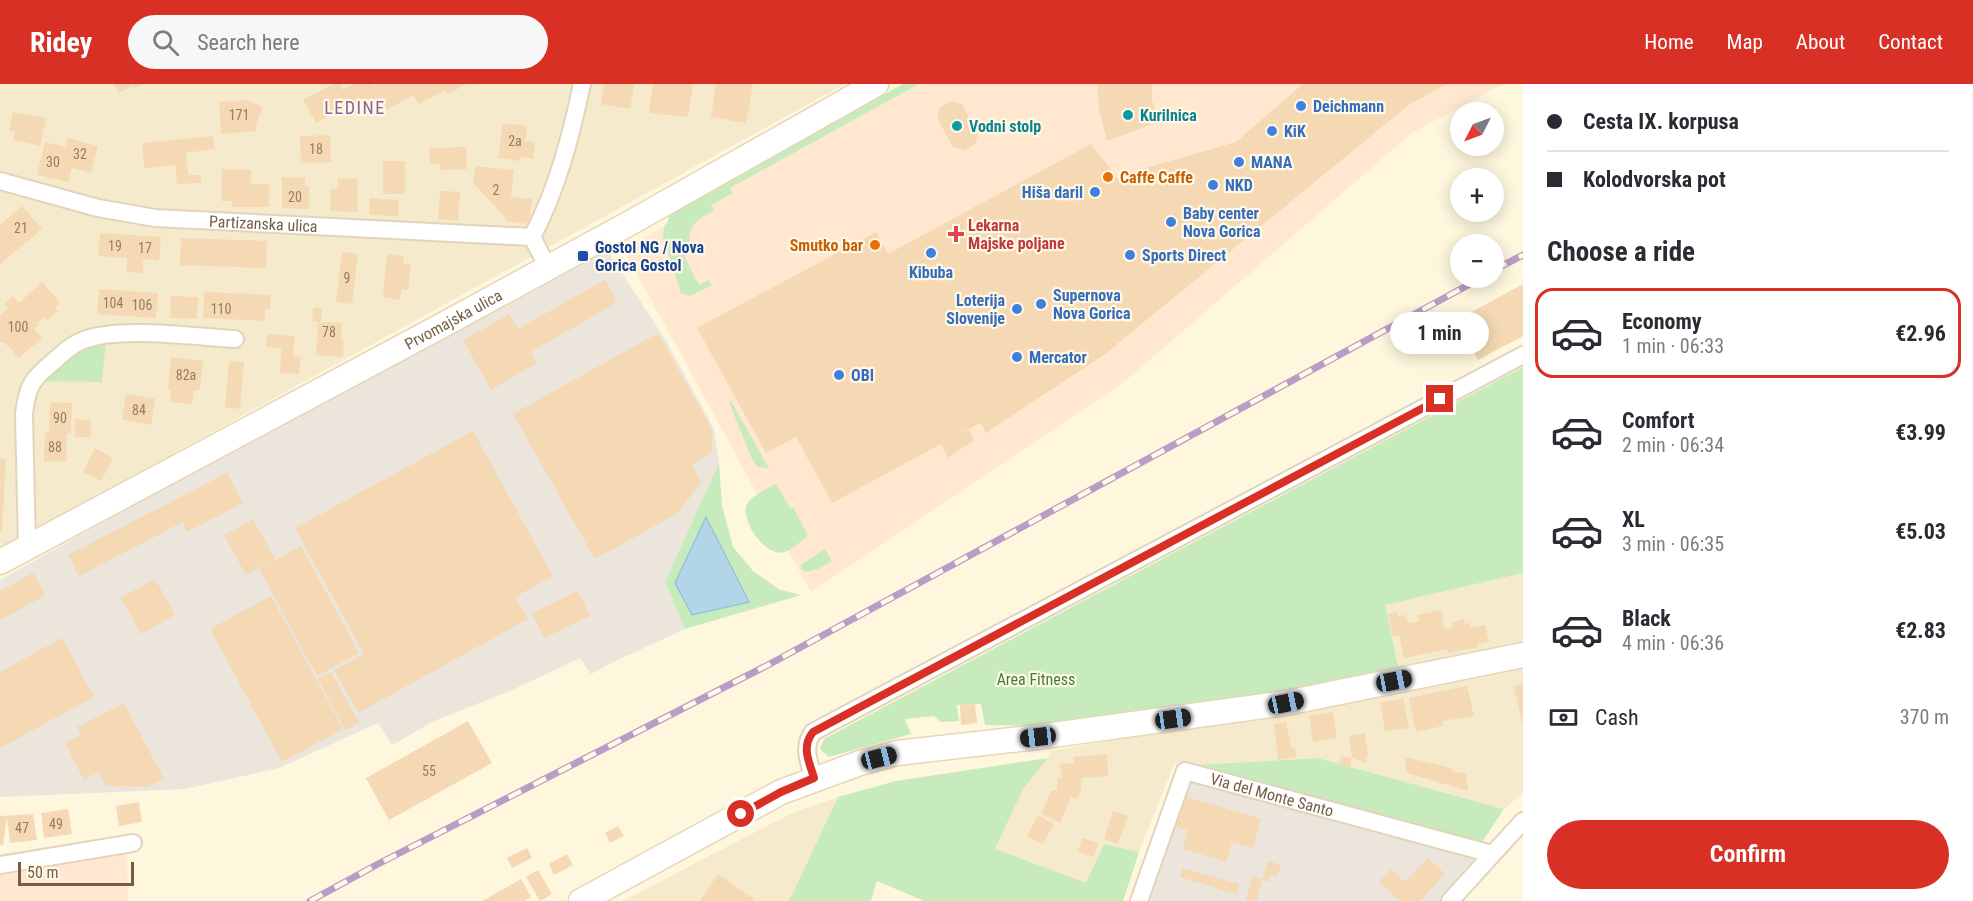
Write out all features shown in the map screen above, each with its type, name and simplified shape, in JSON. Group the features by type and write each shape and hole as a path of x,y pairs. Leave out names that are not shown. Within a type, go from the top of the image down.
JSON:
{"street":[{"path":"548,268 532,237 546,209 570,134 582,84"},
{"name":"Prvomajska ulica","path":"0,562 548,268 876,84"},
{"name":"Partizanska ulica","path":"0,181 98,208 155,218 532,237"},
{"path":"27,548 24,414 26,393 39,375 72,346 81,340 100,334 235,339"},
{"path":"814,778 806,750 807,740 813,732 1523,355"},
{"path":"581,901 781,792 814,778 897,753 1038,737 1286,703 1523,655"},
{"name":"Via del Monte Santo","path":"1139,901 1185,771 1492,854"},
{"path":"1450,901 1523,821"},
{"path":"0,865 133,843"}],"shaded area":[{"path":"0,84 845,84 0,549"},
{"path":"919,84 1503,84 1469,102 1450,102 1450,112 1413,132 1124,382 811,592 624,250 730,188"},
{"path":"602,243 665,339 714,429 719,463 665,582 685,629 591,674 580,658 512,690 434,721 392,745 378,723 279,768 185,789 0,797 0,580"},
{"path":"1523,573 1523,793 1504,809 1318,758 1196,765 1174,764 1139,852 1104,844 1086,884 995,849 1023,789 1051,751 1403,688 1385,605"},
{"path":"1185,771 1492,854 1450,901 1139,901"},
{"path":"838,797 789,901 623,901 792,813"},
{"path":"127,851 128,901 0,901 0,871"}],"green space":[{"path":"903,84 919,84 730,188 733,193 711,205 714,211 701,218 693,226 690,236 692,251 684,256 699,285 708,280 712,285 690,296 681,293 663,238 664,227 669,219 667,215"},
{"path":"106,340 102,382 41,381 77,349"},
{"name":"Area Fitness","path":"1523,367 1523,573 1385,605 1399,670 1224,704 1124,713 1044,726 985,725 981,704 957,705 959,721 941,722 934,716 905,719 911,734 829,757 820,749 824,739"},
{"path":"731,401 769,468 758,467 752,459 729,402"},
{"path":"719,463 722,505 733,547 753,571 780,590 801,595 685,629 665,582"},
{"path":"776,484 790,508 793,507 808,536 785,552 777,552 763,544 752,530 746,514 746,507 751,499"},
{"path":"825,549 832,561 818,569 805,572 801,569 801,565"},
{"path":"1048,758 1023,789 995,849 1086,883 1104,844 1139,852 1123,901 924,901 877,881 871,901 789,901 838,797 896,781"},
{"path":"1318,758 1504,809 1482,842 1196,765"}],"water":[{"path":"706,517 749,602 692,615 675,583"}],"building":[{"path":"114,84 143,84 119,93"},
{"path":"333,84 340,84 343,90 353,84 373,84 374,86 377,84 467,84 448,94 445,90 419,104 414,95 387,110 382,100 356,115 351,104 316,123 303,100"},
{"path":"604,84 634,84 630,109 601,104"},
{"path":"653,84 693,84 688,117 649,113"},
{"path":"716,84 753,84 746,123 711,117"},
{"name":"Kurilnica","path":"1097,84 1152,84 1152,100 1158,122 1107,141 1099,109"},
{"path":"1303,84 1447,84 1410,104 1105,354 986,433 981,423 953,437 969,430 974,440 948,458 941,444 832,503 796,437 766,453 697,328 876,232 888,254 1091,144 1123,185 1139,170 1236,142"},
{"path":"247,100 263,107 256,124 256,131 221,134 219,102"},
{"name":"Vodni stolp","path":"952,101 962,104 978,134 975,144 965,150 953,147 937,118 940,107"},
{"path":"13,112 46,118 40,146 13,140 15,132 9,130"},
{"path":"503,123 527,126 525,141 535,142 533,159 521,157 520,161 498,158"},
{"path":"330,135 331,162 301,163 300,136"},
{"path":"213,136 215,149 186,153 188,175 201,175 201,183 177,184 175,165 144,168 142,143"},
{"path":"67,138 98,146 91,173 72,168 68,182 37,175 45,142 65,147"},
{"path":"466,147 467,169 440,170 439,164 430,164 429,148"},
{"path":"383,161 405,161 405,194 383,194"},
{"path":"475,166 514,170 511,197 532,199 529,224 505,221 506,218 473,183"},
{"path":"222,169 251,170 251,184 269,184 269,207 232,207 232,201 221,201"},
{"path":"282,177 305,178 305,186 309,186 309,209 282,208"},
{"path":"338,178 357,179 358,212 330,211 331,189 337,189"},
{"path":"440,191 460,192 458,221 438,219"},
{"path":"370,198 399,200 398,216 369,215"},
{"path":"22,206 42,229 0,264 0,225"},
{"path":"100,233 161,237 159,260 143,259 143,273 126,272 127,258 98,256"},
{"path":"181,238 267,241 266,268 180,265"},
{"path":"342,252 358,254 352,304 336,302"},
{"path":"387,254 404,256 403,264 411,265 408,290 402,290 400,300 383,297"},
{"path":"605,280 617,302 531,352 537,363 491,390 463,340 509,314 518,329"},
{"path":"42,282 60,303 55,307 58,311 47,320 44,317 37,323 39,325 34,329 42,338 19,358 4,342 0,343 0,315 8,308 4,304 13,296 19,303"},
{"path":"1523,284 1523,336 1478,360 1457,320"},
{"path":"99,289 158,293 156,318 97,314"},
{"path":"204,292 271,295 270,309 265,309 265,321 203,318"},
{"path":"171,296 198,297 197,319 170,318"},
{"path":"313,308 322,308 321,322 342,323 343,357 316,355 318,322 312,321"},
{"path":"658,333 712,429 712,453 692,465 701,482 678,513 595,559 513,414"},
{"path":"267,334 295,336 293,356 301,357 299,374 280,373 281,348 266,347"},
{"path":"171,357 203,361 200,390 194,390 192,404 170,402 171,389 168,389"},
{"path":"229,361 244,362 240,409 225,407"},
{"path":"126,394 155,399 151,425 122,420"},
{"path":"50,402 72,403 71,433 67,433 66,462 44,461 45,432 49,432"},
{"path":"75,419 91,420 91,437 75,437"},
{"path":"473,431 553,576 515,597 528,619 358,713 334,670 364,654 295,528"},
{"path":"95,448 113,458 101,481 83,472"},
{"path":"0,459 6,459 2,531 0,531"},
{"path":"227,473 243,503 187,532 183,522 79,576 68,555"},
{"path":"253,519 275,559 246,575 224,535"},
{"path":"301,546 359,653 317,676 259,569"},
{"path":"33,573 46,595 0,620 0,591"},
{"path":"155,579 175,615 141,634 121,598"},
{"path":"578,591 590,616 544,638 532,613"},
{"path":"271,596 343,729 282,762 210,629"},
{"path":"1441,610 1445,629 1453,627 1452,622 1464,619 1465,624 1470,623 1471,628 1485,625 1489,641 1477,644 1478,647 1448,653 1447,649 1404,658 1399,636 1393,637 1388,614 1397,612 1398,616 1406,615 1408,623 1419,621 1417,615"},
{"path":"62,638 94,697 0,748 0,672"},
{"path":"331,672 359,723 345,730 318,679"},
{"path":"1523,684 1523,723 1522,723 1514,686"},
{"path":"1467,686 1474,716 1442,721 1443,726 1416,732 1409,698"},
{"path":"1403,698 1409,728 1385,731 1380,703"},
{"path":"124,703 164,779 147,787 106,786 99,772 84,780 65,743 81,735 77,727"},
{"path":"975,704 977,723 961,725 960,705"},
{"path":"1333,712 1337,738 1313,742 1309,716"},
{"path":"468,721 492,763 389,820 366,778"},
{"path":"1286,722 1296,757 1278,760 1274,724"},
{"path":"1365,733 1367,763 1352,758 1349,736"},
{"path":"1107,754 1108,776 1082,778 1081,790 1077,799 1071,797 1060,823 1041,814 1051,791 1057,790 1057,778 1062,777 1060,764 1074,763 1073,757"},
{"path":"1341,756 1352,758 1350,767 1340,765"},
{"path":"1405,757 1452,768 1452,771 1466,774 1468,791 1407,773"},
{"path":"1180,795 1261,819 1253,848 1232,842 1226,862 1183,849 1188,830 1170,824"},
{"path":"139,802 142,822 119,826 116,806"},
{"path":"68,809 72,834 44,838 41,813"},
{"path":"1113,811 1128,816 1118,844 1104,839"},
{"path":"33,814 37,840 10,843 7,817 3,845 0,845 0,816"},
{"path":"1038,815 1054,824 1043,844 1027,836"},
{"path":"618,826 624,836 610,843 605,833"},
{"path":"1082,838 1098,843 1094,857 1078,852"},
{"path":"527,848 532,858 512,868 507,858"},
{"path":"567,854 573,865 554,875 549,864"},
{"path":"1428,858 1445,874 1420,901 1400,901 1379,882 1391,869 1405,882"},
{"path":"1268,861 1281,865 1277,877 1271,875 1269,882 1262,880"},
{"path":"1183,868 1239,884 1236,894 1180,877"},
{"path":"538,870 552,894 540,901 526,877"},
{"path":"718,874 754,899 752,901 700,901"},
{"path":"1252,876 1262,880 1257,901 1246,899"},
{"path":"521,879 531,897 524,901 482,901"}],"railway":[{"path":"1504,265 1523,255"},
{"path":"310,901 768,665 1463,288"}],"place":[{"name":"Deichmann","path":"1301,106"},
{"name":"Kurilnica","path":"1128,115"},
{"name":"Vodni stolp","path":"957,126"},
{"name":"KiK","path":"1272,131"},
{"name":"MANA","path":"1239,162"},
{"name":"Caffe Caffe","path":"1108,177"},
{"name":"NKD","path":"1213,185"},
{"name":"Hiša daril","path":"1095,192"},
{"name":"Baby center Nova Gorica","path":"1171,222"},
{"name":"Lekarna Majske poljane","path":"956,234"},
{"name":"Smutko bar","path":"875,245"},
{"name":"Kibuba","path":"931,253"},
{"name":"Sports Direct","path":"1130,255"},
{"name":"Gostol NG / Nova Gorica Gostol","path":"583,256"},
{"name":"Supernova Nova Gorica","path":"1041,304"},
{"name":"Loterija Slovenije","path":"1017,309"},
{"name":"Mercator","path":"1017,357"},
{"name":"OBI","path":"839,375"}],"district":[{"name":"LEDINE","path":"355,107"}],"route":[{"path":"741,814 781,792 814,778 806,750 807,740 813,732 1440,399"}]}
